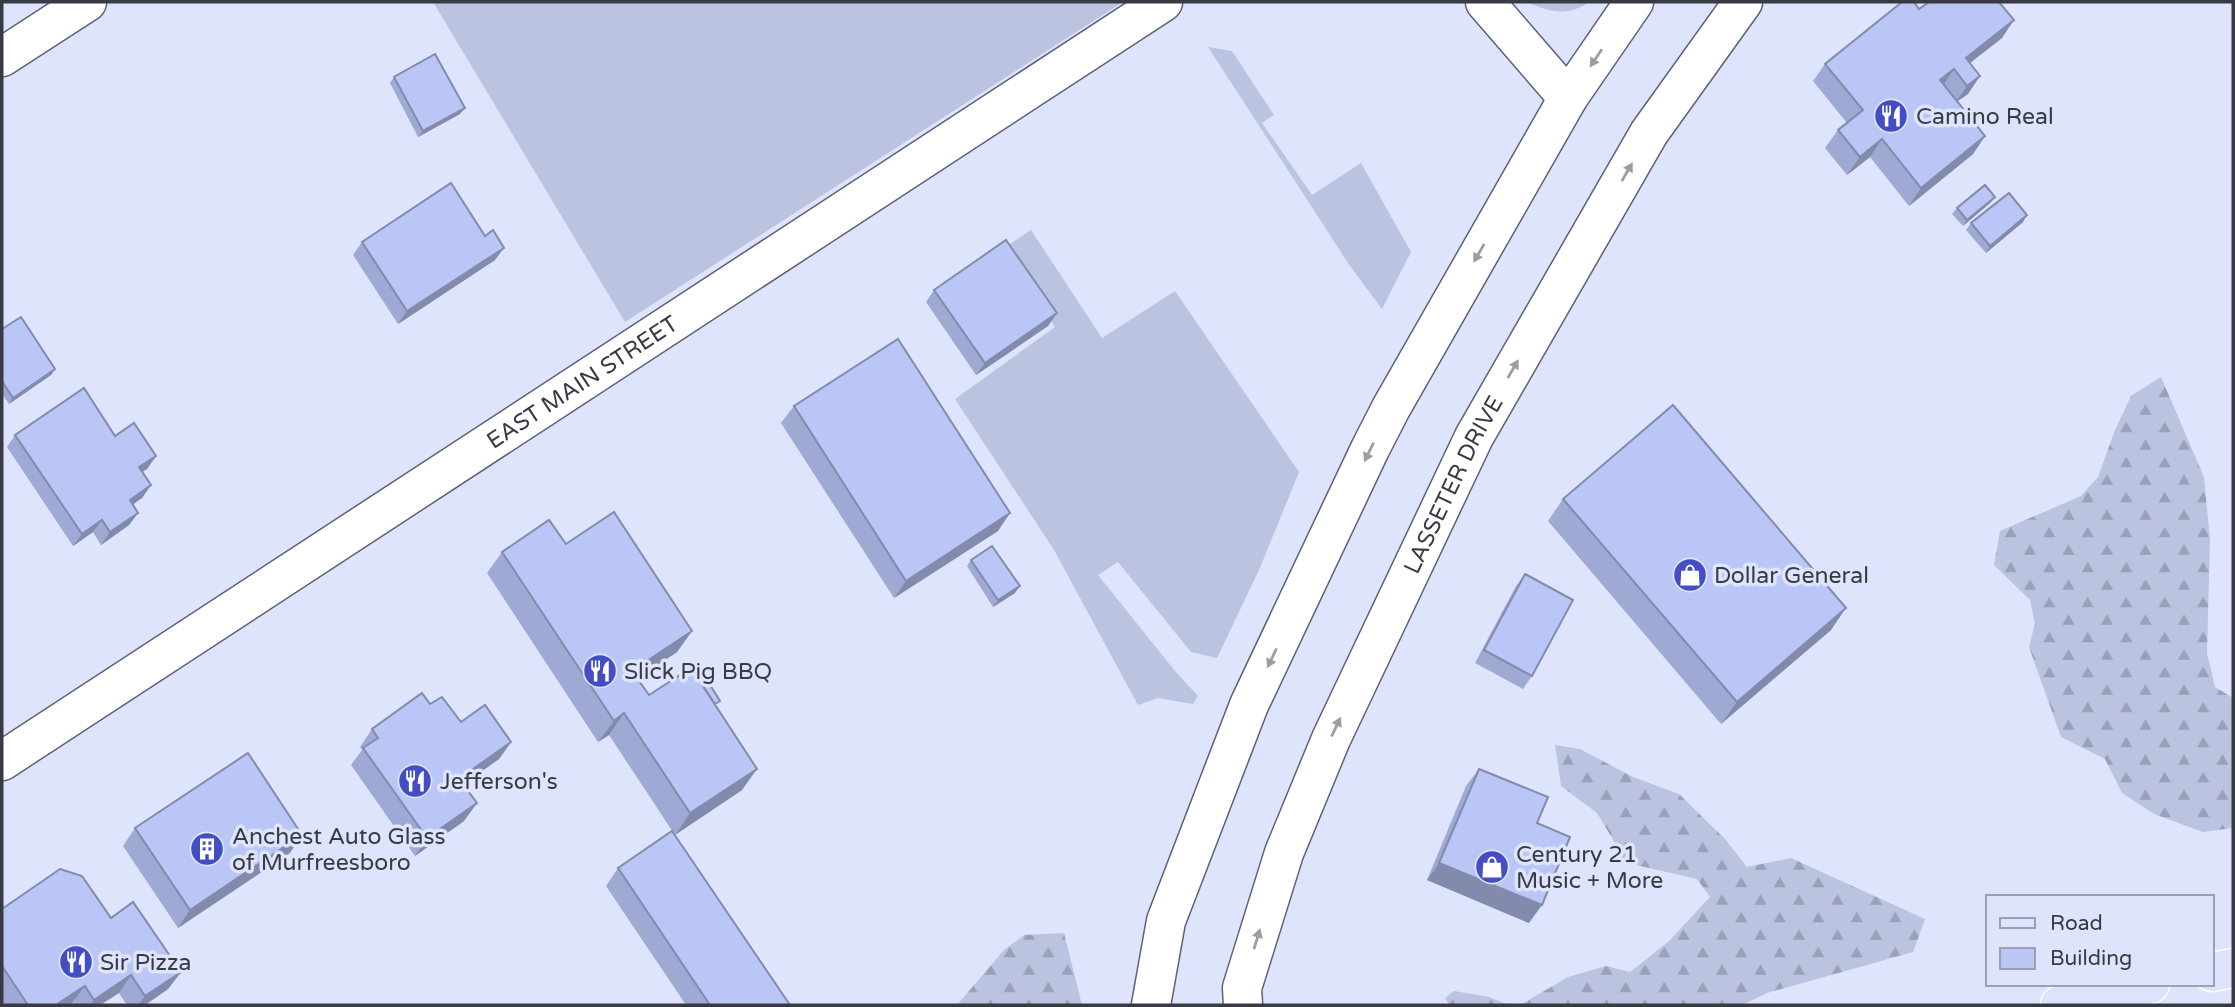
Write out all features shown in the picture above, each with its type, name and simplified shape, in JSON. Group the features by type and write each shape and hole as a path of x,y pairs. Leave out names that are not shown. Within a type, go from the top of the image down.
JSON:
{"main road":[{"path":"2214,972 2233,968"},
{"path":"2060,1005 2091,995 2139,986"}],"street":[{"path":"2,57 87,2"},
{"name":"EAST MAIN STREET","path":"2,761 1163,2"},
{"path":"1485,2 1568,98"},
{"path":"1151,1005 1166,922 1249,705 1391,408 1568,98 1634,2"},
{"name":"LASSETER DRIVE","path":"1243,1005 1242,988 1284,853 1303,806 1331,739 1474,437 1649,133 1743,2"}],"green space":[{"path":"433,2 1123,2 625,322"},
{"path":"1526,2 1590,2 1573,10 1558,11"},
{"path":"1208,47 1232,51 1274,115 1262,123 1312,195 1361,163 1411,252 1382,309 1350,266"},
{"path":"1031,230 1102,338 1175,291 1299,472 1259,570 1217,658 1191,652 1118,562 1098,575 1198,696 1193,704 1158,698 1138,705 1054,550 955,399 1055,327 1004,248"},
{"path":"2161,377 2204,477 2210,541 2207,653 2215,687 2233,698 2233,828 2203,832 2154,814 2122,793 2105,759 2061,737 2029,647 2035,623 2030,600 1994,565 2000,531 2081,496 2098,477 2131,396"},
{"path":"1555,745 1580,749 1633,777 1679,794 1725,839 1747,867 1791,858 1925,919 1913,952 1767,993 1742,1005 1520,1005 1568,977 1606,966 1630,972 1668,942 1710,897 1697,879 1623,862 1597,813 1561,786"},
{"path":"1064,933 1082,1005 957,1005 1004,950 1024,935"},
{"path":"1454,991 1489,997 1509,1005 1449,1005 1445,998"}],"building":[{"name":"Camino Real","path":"1902,2 1914,2 1919,9 1929,2 1999,2 2014,20 1966,58 1980,76 1967,86 1954,69 1940,80 1985,136 1921,188 1882,139 1860,157 1838,130 1863,110 1825,64"},
{"path":"435,54 465,108 423,131 394,77"},
{"path":"451,183 485,236 493,230 504,248 407,311 362,242"},
{"path":"1985,185 1995,197 1967,220 1957,208"},
{"path":"2009,193 2027,215 1990,246 1971,223"},
{"path":"1006,240 1057,313 985,363 934,290"},
{"path":"21,317 55,369 13,398 2,381 2,329"},
{"path":"898,339 1010,513 906,581 794,406"},
{"path":"84,388 115,436 134,423 156,456 139,467 151,485 130,500 138,513 110,532 102,520 82,534 15,435"},
{"name":"Dollar General","path":"1673,405 1846,608 1737,702 1563,499"},
{"name":"Slick Pig BBQ","path":"614,512 692,631 632,671 649,695 691,668 757,769 690,813 624,713 614,721 502,552 549,520 566,544"},
{"path":"992,546 1020,586 998,600 971,560"},
{"path":"1525,574 1573,600 1532,676 1484,650"},
{"path":"697,664 720,701 715,704 691,668"},
{"name":"Jefferson's","path":"422,693 430,704 442,697 461,722 485,705 511,742 459,779 477,803 427,838 363,748 378,738 372,729"},
{"name":"Anchest Auto Glass of Murfreesboro","path":"248,753 302,835 190,910 135,828"},
{"name":"Century 21 Music + More","path":"1479,769 1548,797 1537,823 1570,837 1542,905 1439,863"},
{"path":"672,831 790,1005 710,1005 618,868"},
{"name":"Sir Pizza","path":"60,869 82,876 111,918 133,902 181,972 145,996 131,975 94,1000 85,986 59,1003 61,1005 28,1005 2,966 2,909"}],"place":[{"name":"Camino Real","path":"1891,116"},
{"name":"Dollar General","path":"1690,575"},
{"name":"Slick Pig BBQ","path":"600,671"},
{"name":"Jefferson's","path":"415,781"},
{"name":"Anchest Auto Glass of Murfreesboro","path":"207,849"},
{"name":"Century 21 Music + More","path":"1492,867"},
{"name":"Sir Pizza","path":"76,962"}]}
